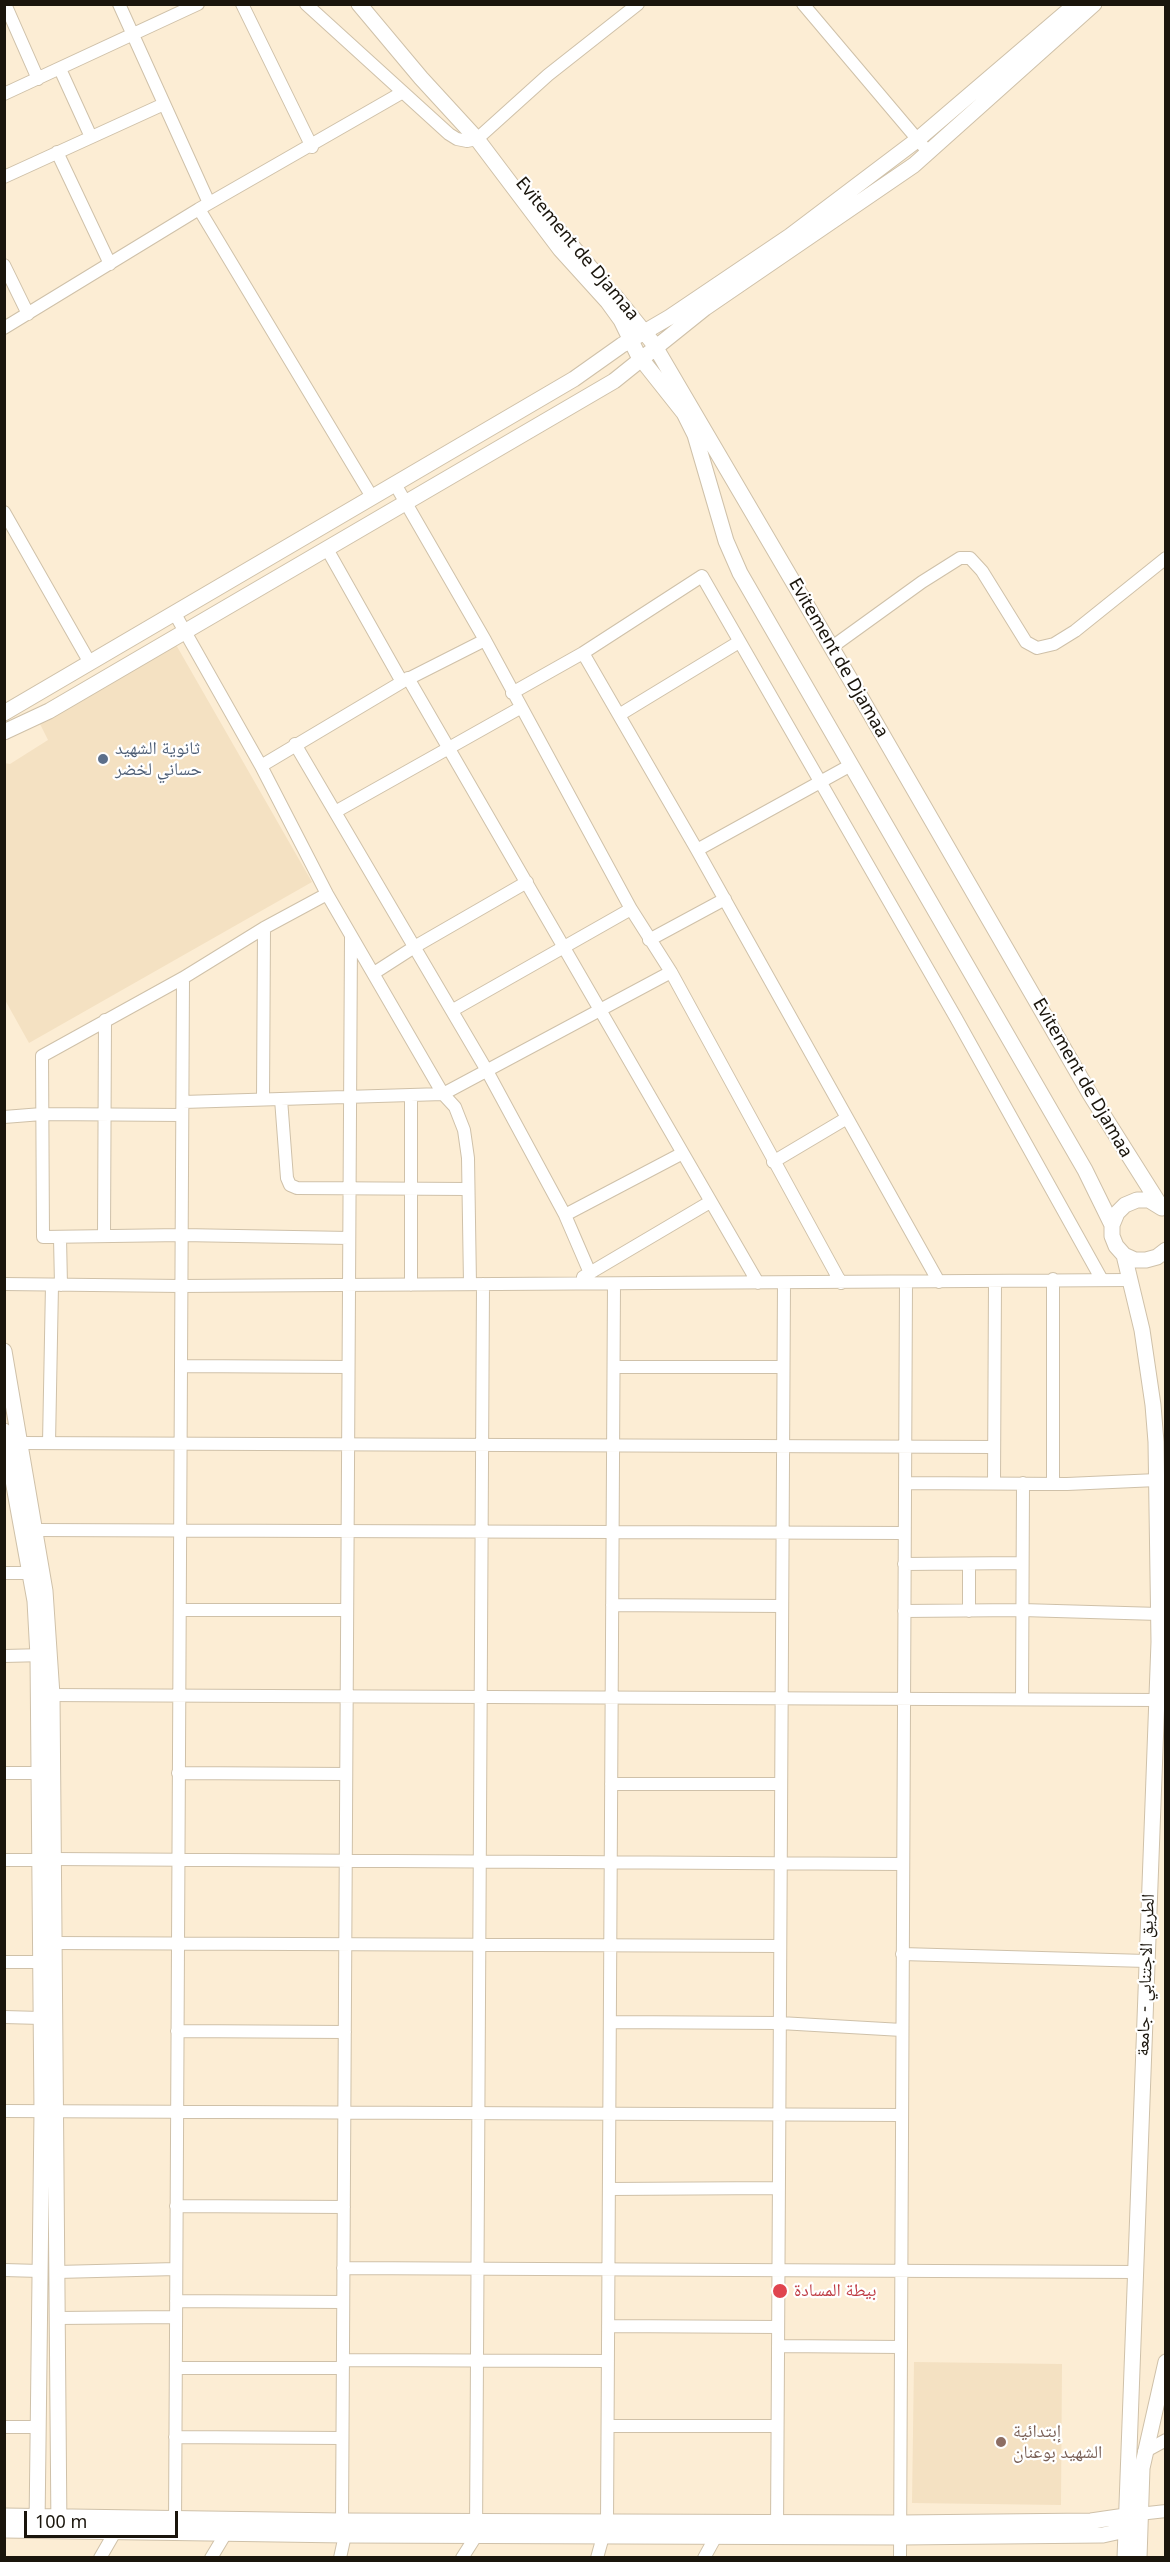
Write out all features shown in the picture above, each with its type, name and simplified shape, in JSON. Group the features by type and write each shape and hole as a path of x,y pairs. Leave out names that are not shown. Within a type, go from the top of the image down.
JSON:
{"main road":[{"path":"4,713 574,379 782,242 917,140 1076,4"},
{"path":"4,732 42,714 185,632 614,381 705,308 929,153 1029,60 1094,4"},
{"name":"Evitement de Djamaa","path":"362,5 421,78 477,139 560,249 615,310 642,359 670,392 688,420 732,557 1085,1170 1112,1225 1112,1236 1116,1246 1124,1255"},
{"name":"Evitement de Djamaa","path":"477,139 488,147 515,176 568,242 645,331 832,647 1095,1102 1163,1208"},
{"path":"1112,1225 1117,1213 1125,1204 1137,1200 1149,1200 1163,1208"},
{"path":"1124,1255 1135,1260 1146,1260 1157,1257 1166,1250"},
{"name":"الطريق الاجتنابي - جامعة","path":"1124,1255 1148,1367 1156,1442 1159,1614 1135,2272 1132,2523"},
{"path":"4,1351 35,1530 35,1601 44,1656 46,1859 40,1962 41,2018 57,2272 59,2524"},
{"path":"4,1431 36,1573"},
{"path":"37,2523 40,2271 54,1943 38,1773 45,1695"},
{"path":"1125,2558 1144,2452 1166,2362"},
{"path":"4,2516 37,2523 59,2524 343,2528 901,2530 1091,2521 1132,2523"},
{"path":"4,2530 37,2523"},
{"path":"1132,2523 1139,2558"},
{"path":"59,2524 114,2532 175,2526 226,2533 343,2528"},
{"path":"606,2529 715,2538 777,2530"}],"street":[{"path":"5,4 38,79"},
{"path":"119,4 164,104 204,206 372,497"},
{"path":"4,94 134,36 198,4"},
{"path":"242,4 312,147"},
{"path":"306,4 453,137 467,141 477,139 548,75 638,4"},
{"path":"803,4 929,153"},
{"path":"60,69 91,137"},
{"path":"4,328 204,206 312,147 403,93"},
{"path":"4,177 164,104"},
{"path":"57,152 110,264"},
{"path":"4,265 28,315"},
{"path":"395,484 485,640 648,940 671,972 841,1283"},
{"path":"4,512 90,663"},
{"path":"327,549 448,747 681,1154 758,1283"},
{"path":"832,647 922,582 960,558 970,558 982,571 1026,642 1036,648 1054,644 1075,631 1166,558"},
{"path":"512,693 583,653 702,576 956,1018 1102,1280"},
{"path":"175,614 261,766 327,894 443,1094 455,1107 464,1130 468,1158 470,1284"},
{"path":"261,766 405,680 485,640"},
{"path":"619,715 739,642"},
{"path":"583,653 725,899 939,1282"},
{"path":"335,812 520,708"},
{"path":"295,744 416,945 486,1069 565,1215 590,1273"},
{"path":"697,850 851,765"},
{"path":"374,973 416,945 527,882"},
{"path":"327,894 264,928 183,978 42,1056 43,1237 182,1235 349,1238"},
{"path":"648,940 725,899"},
{"path":"453,1010 631,909"},
{"path":"263,1099 264,928"},
{"path":"340,2558 343,2528 351,936"},
{"path":"183,1102 443,1094 671,972"},
{"path":"175,2526 183,978"},
{"path":"104,1235 105,1020"},
{"path":"411,1095 411,1285"},
{"path":"281,1099 285,1167 290,1185 297,1188 467,1189"},
{"path":"4,1117 42,1114 183,1115"},
{"path":"773,1162 847,1118"},
{"path":"565,1215 681,1154"},
{"path":"571,1284 710,1202"},
{"path":"49,1443 60,1238"},
{"path":"1053,1279 1053,1484"},
{"path":"4,1284 182,1286 1130,1280"},
{"path":"900,2558 906,1282"},
{"path":"994,1483 995,1282"},
{"path":"777,2530 784,1283"},
{"path":"462,2558 476,2528 483,1284"},
{"path":"597,2558 606,2529 608,2426 614,1284"},
{"path":"181,1366 348,1367"},
{"path":"614,1367 783,1368"},
{"path":"21,1443 994,1447"},
{"path":"905,1483 1053,1484 1156,1480"},
{"path":"1022,1699 1023,1484"},
{"path":"35,1530 904,1533"},
{"path":"904,1564 1022,1563"},
{"path":"969,1564 969,1611"},
{"path":"4,1574 36,1573"},
{"path":"612,1605 782,1606"},
{"path":"180,1610 346,1610"},
{"path":"904,1611 1022,1610 1159,1614"},
{"path":"4,1656 44,1656"},
{"path":"45,1695 1157,1700"},
{"path":"4,1773 38,1773"},
{"path":"178,1773 346,1773"},
{"path":"611,1784 781,1784"},
{"path":"4,1860 177,1858 903,1864"},
{"path":"54,1943 780,1946"},
{"path":"902,1954 1146,1961"},
{"path":"4,1962 40,1962"},
{"path":"4,2017 41,2018"},
{"path":"610,2022 780,2023 902,2030"},
{"path":"177,2031 345,2032"},
{"path":"4,2111 901,2115"},
{"path":"609,2189 779,2188"},
{"path":"176,2206 344,2207"},
{"path":"343,2268 1135,2272"},
{"path":"57,2272 176,2269"},
{"path":"4,2270 40,2271"},
{"path":"176,2301 343,2302"},
{"path":"57,2318 176,2317"},
{"path":"608,2326 778,2327"},
{"path":"778,2346 900,2347"},
{"path":"176,2368 477,2361 608,2361"},
{"path":"608,2426 777,2426"},
{"path":"4,2427 38,2427"},
{"path":"175,2437 342,2438"},
{"path":"1144,2452 1166,2440"},
{"path":"1132,2523 1166,2511"},
{"path":"100,2558 114,2532"},
{"path":"212,2558 226,2533"},
{"path":"704,2558 715,2538"}],"shaded area":[{"path":"175,643 312,882 29,1043 5,1000 4,763 10,764 48,740 40,724"},
{"path":"914,2362 1062,2364 1061,2505 912,2503"}],"place":[{"name":"ثانوية الشهيد حساني لخضر","path":"103,759"},
{"name":"بيطة المسادة","path":"780,2291"},
{"name":"إبتدائية الشهيد بوعنان","path":"1001,2442"}]}
